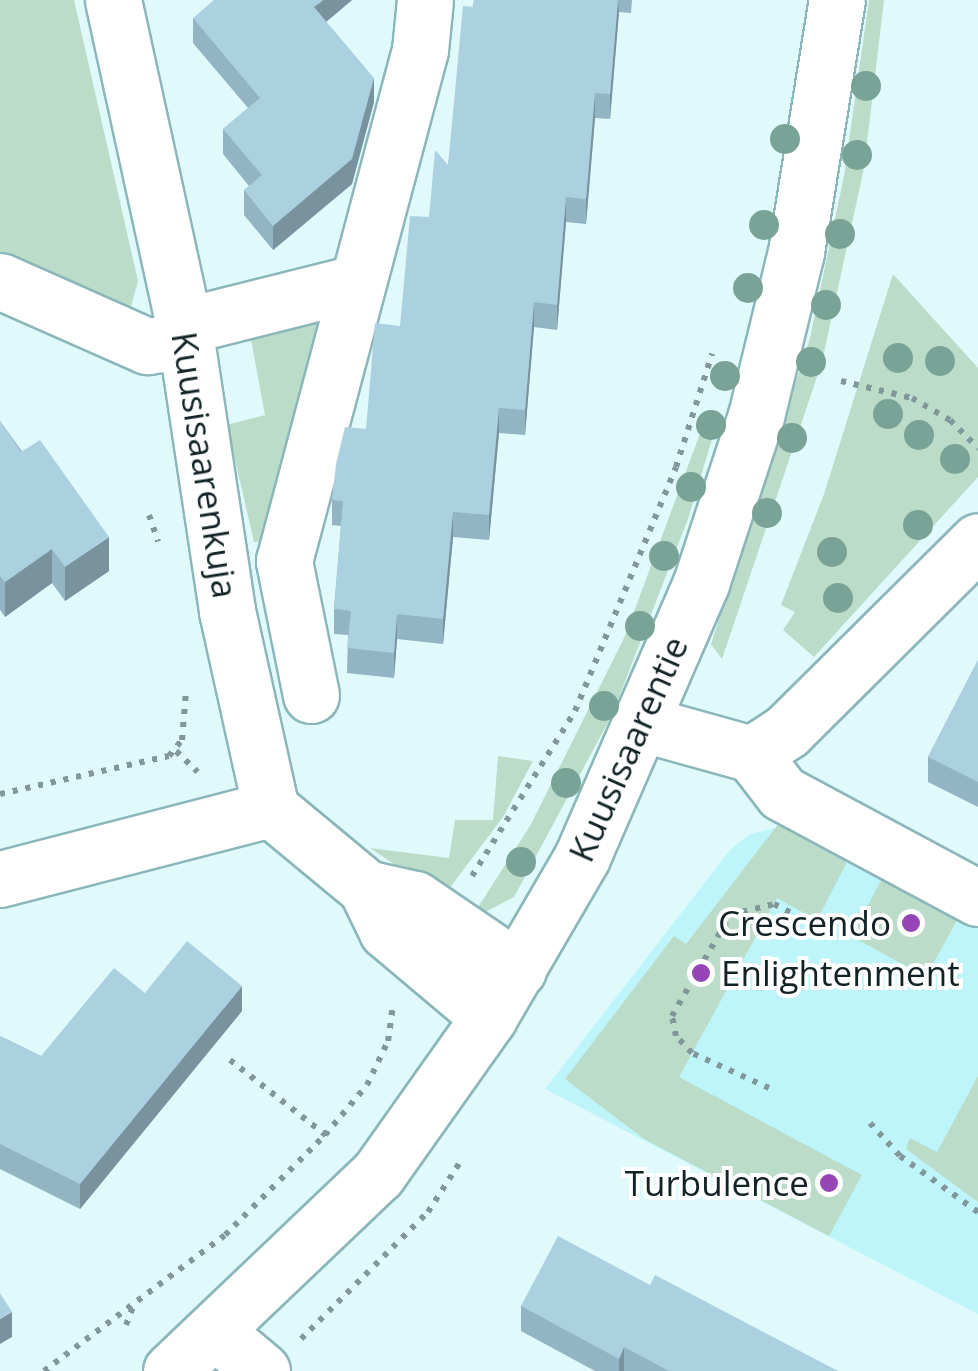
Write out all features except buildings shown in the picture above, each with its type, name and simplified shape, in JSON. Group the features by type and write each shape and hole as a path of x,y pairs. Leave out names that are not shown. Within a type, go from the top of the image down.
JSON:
{"street":[{"name":"Kuusisaarenkuja","path":"113,0 184,334 227,611 272,808"},
{"path":"311,695 284,561 420,50 424,0"},
{"name":"Kuusisaarentie","path":"171,1371 218,1333 378,1174 490,1017 582,858 644,724 702,584 756,416 796,252 837,0"},
{"path":"0,281 148,346 355,283"},
{"path":"752,754 787,732 978,541"},
{"path":"644,724 752,754 782,794 978,898"},
{"path":"0,879 272,808 366,888 387,932 428,937 518,969"},
{"path":"428,937 490,1017"},
{"path":"218,1333 260,1370"}],"path":[{"path":"44,1371 224,1235 325,1135 367,1085 388,1041 392,983 428,937 575,710 676,467 716,340"},
{"path":"841,382 912,398 950,420 978,448"},
{"path":"149,515 162,558"},
{"path":"0,794 168,756 182,740 187,684"},
{"path":"768,1088 692,1053 676,1036 672,1016 730,915 774,904 836,936"},
{"path":"230,1060 325,1135"},
{"path":"870,1123 900,1156 978,1212"},
{"path":"260,1370 322,1325 428,1212 462,1159"},
{"path":"126,1325 133,1306"}],"shaded area":[{"path":"784,826 978,920 978,1314 545,1089 730,850 750,834"}],"green space":[{"path":"0,0 74,0 138,281 131,306 121,309 0,259"},
{"path":"869,0 884,0 864,168 822,362 722,659 711,644 810,338 844,176"},
{"path":"893,274 978,368 978,477 814,657 783,630 795,612 781,605 824,494"},
{"path":"335,308 266,541 254,542 227,425 265,415 249,329"},
{"path":"708,412 719,416 688,519 612,715 514,897 470,920 530,826 625,636"},
{"path":"498,756 533,761 503,817 443,897 370,848 449,858 455,820 493,820"},
{"path":"786,814 841,847 846,864 817,920 777,898 679,1077 862,1175 829,1236 644,1139 565,1079 674,936 686,944"},
{"path":"887,870 962,911 926,977 851,936"},
{"path":"978,1076 978,1202 906,1149 910,1138 937,1152"}],"place":[{"name":"Crescendo","path":"911,923"},
{"name":"Enlightenment","path":"701,973"},
{"name":"Turbulence","path":"829,1183"}]}
